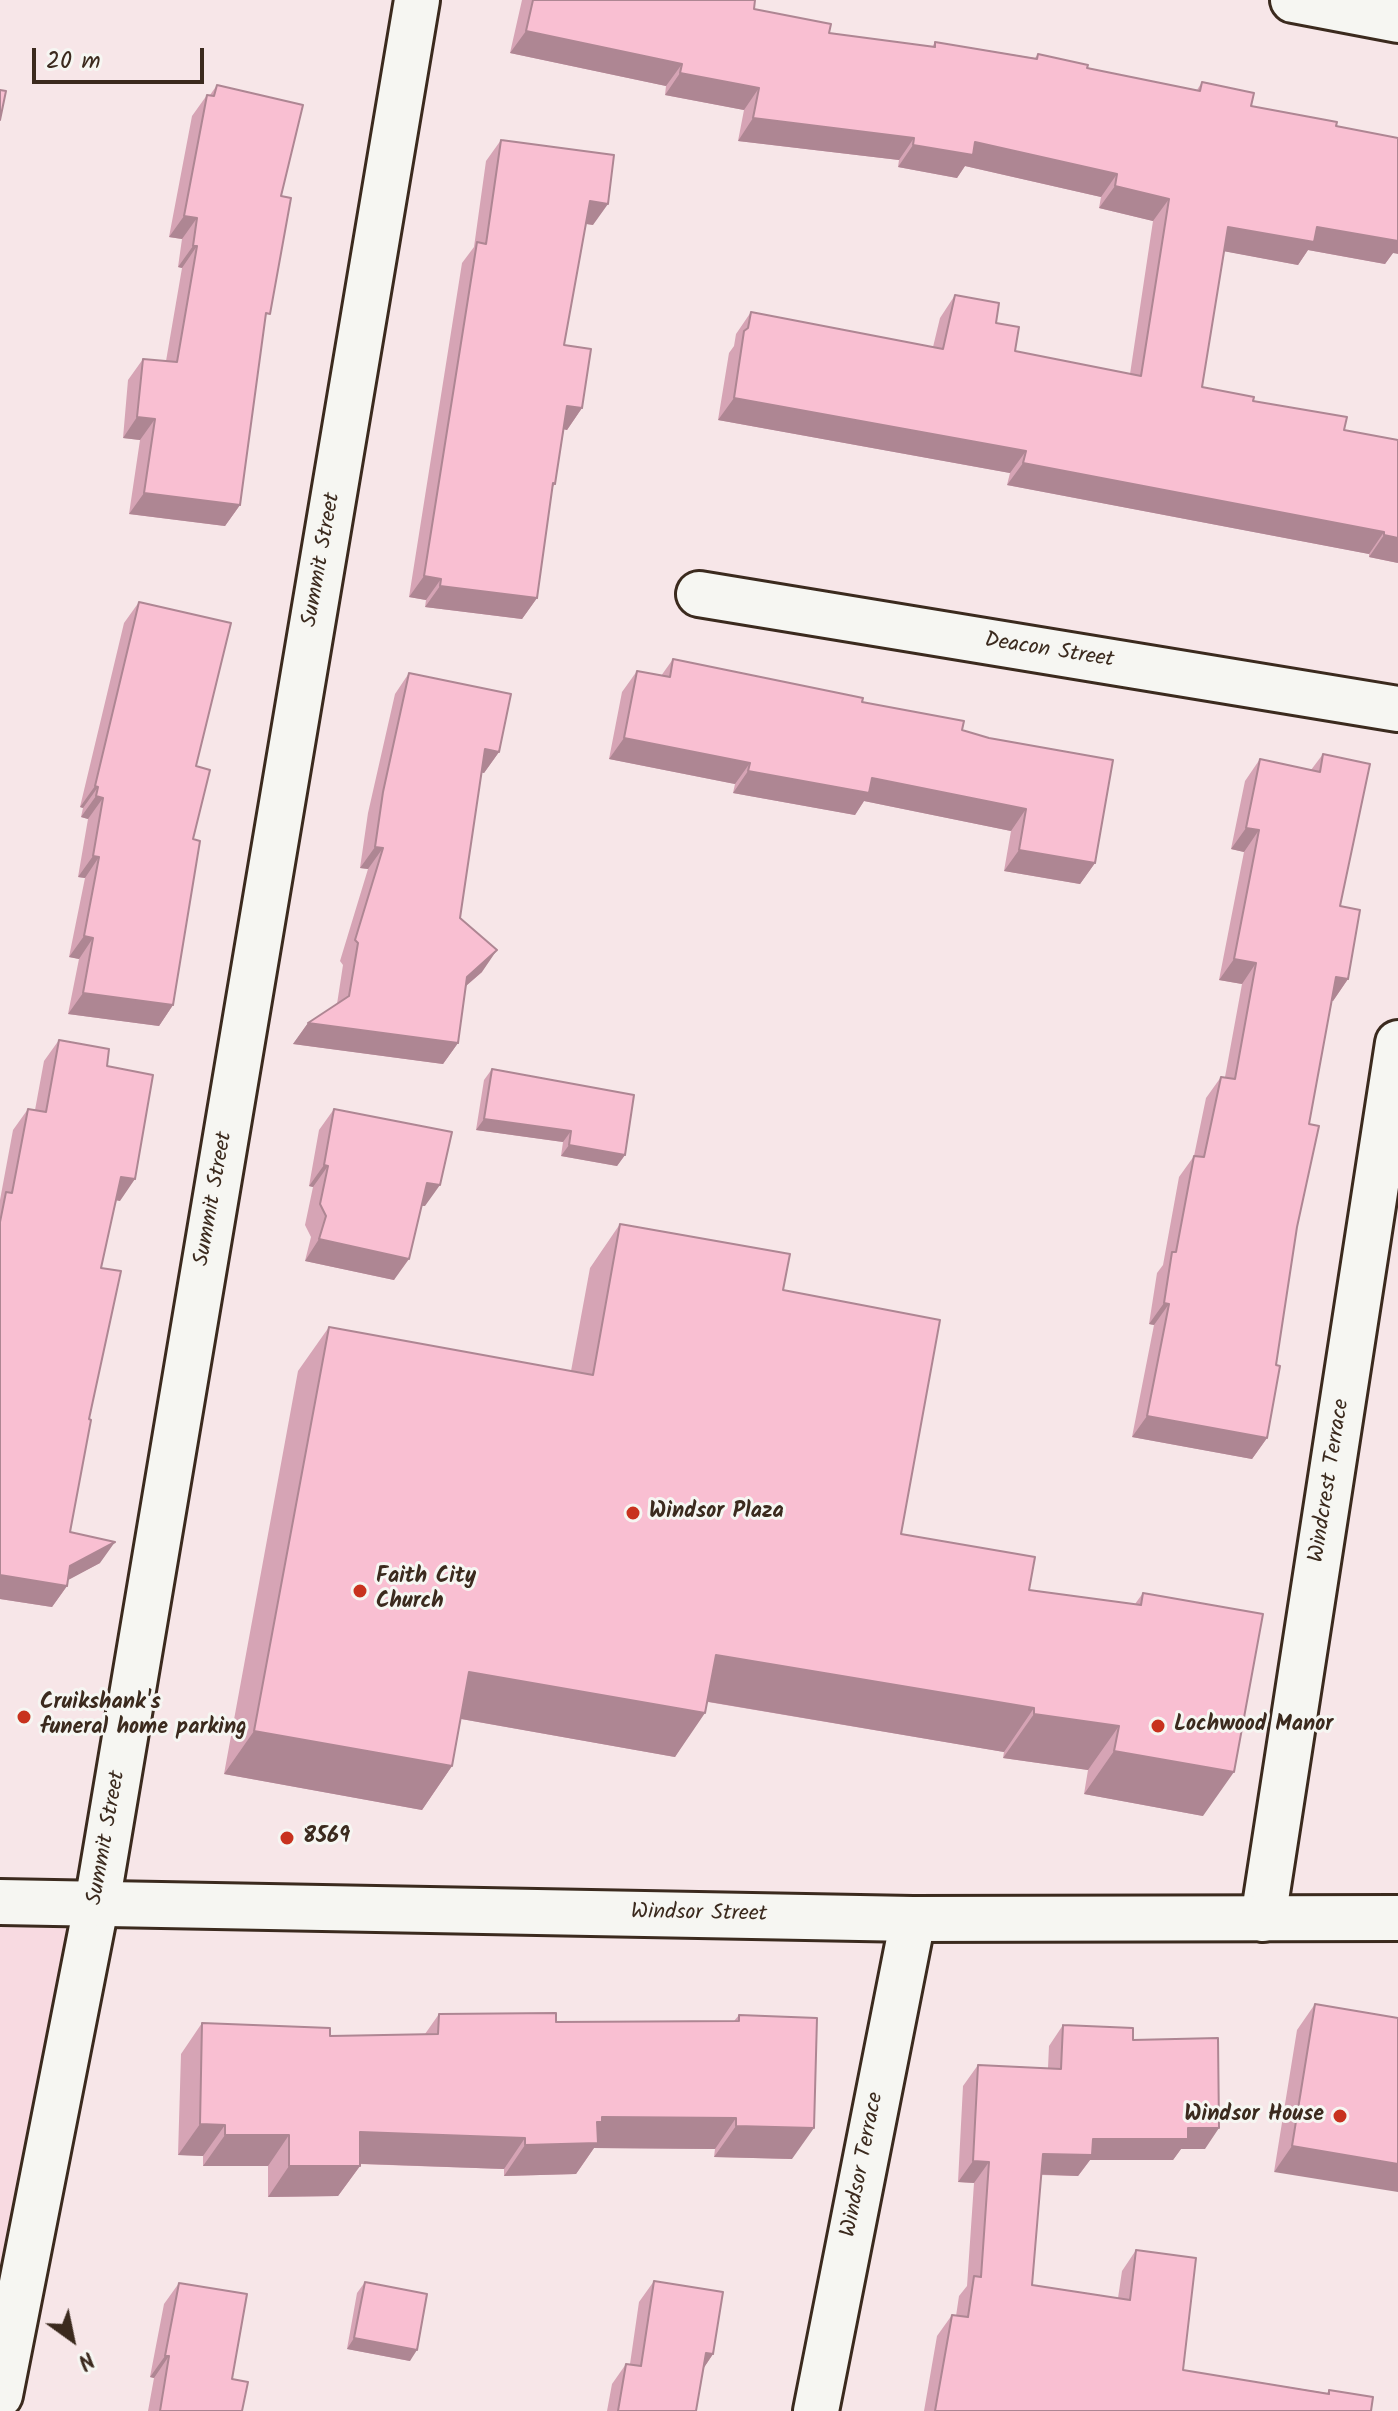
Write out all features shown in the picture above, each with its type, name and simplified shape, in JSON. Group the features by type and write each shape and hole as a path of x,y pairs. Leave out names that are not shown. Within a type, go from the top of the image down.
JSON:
{"street":[{"name":"Summit Street","path":"0,2395 97,1902 417,0"},
{"path":"1293,0 1398,20"},
{"name":"Deacon Street","path":"699,594 1398,709"},
{"name":"Windcrest Terrace","path":"1263,1919 1398,1043"},
{"name":"Windsor Street","path":"0,1902 913,1919 1398,1918"},
{"name":"Windsor Terrace","path":"816,2411 913,1919"}],"shaded area":[{"path":"97,1902 0,2397 0,1908"}],"building":[{"path":"533,0 755,0 754,9 831,24 829,33 935,47 935,42 1037,59 1038,54 1088,65 1087,68 1200,91 1202,82 1254,93 1251,106 1337,122 1336,126 1398,138 1398,241 1317,227 1314,242 1228,227 1202,387 1254,397 1253,401 1347,417 1344,430 1398,440 1398,538 1384,535 1384,532 1023,463 1026,451 734,398 744,331 748,328 751,312 943,349 955,295 999,303 996,323 1019,327 1015,351 1141,376 1169,199 1115,186 1117,174 975,142 973,155 913,145 914,138 753,118 759,88 680,73 682,64 526,31"},
{"path":"217,85 303,105 281,196 291,198 270,314 266,313 240,505 144,493 155,419 137,417 143,359 177,362 197,246 193,246 197,218 184,216 207,95 214,96"},
{"path":"0,90 6,91 0,120"},
{"path":"501,140 614,155 608,204 590,201 564,345 591,349 582,408 567,406 537,598 440,586 441,579 424,576 477,242 486,244"},
{"path":"139,602 231,623 196,766 210,770 193,839 200,841 173,1005 83,993 93,938 84,936 99,857 93,856 103,798 96,796 98,787 95,786"},
{"path":"673,659 863,698 862,702 964,721 962,730 989,738 1113,760 1095,863 1019,850 1026,809 872,778 869,793 748,771 750,763 624,738 637,671 670,677"},
{"path":"409,673 511,694 499,752 485,749 460,918 497,950 467,977 458,1043 308,1023 349,996 358,943 355,940 383,848 375,847 383,792"},
{"path":"1323,754 1370,764 1340,906 1360,910 1348,979 1336,977 1309,1124 1319,1126 1297,1227 1276,1365 1280,1366 1267,1438 1147,1416 1169,1304 1164,1303 1172,1252 1176,1252 1194,1156 1204,1157 1221,1077 1235,1079 1256,963 1234,959 1259,830 1246,828 1260,759 1320,772"},
{"path":"59,1040 109,1049 107,1066 153,1075 135,1179 121,1177 101,1268 121,1271 89,1419 70,1532 115,1542 70,1566 67,1586 0,1575 0,1222 6,1192 12,1193 28,1109 46,1112"},
{"path":"492,1069 634,1095 625,1155 569,1145 571,1131 484,1119"},
{"path":"334,1109 452,1132 440,1185 427,1183 409,1259 319,1239 326,1216 320,1204"},
{"path":"620,1224 790,1254 783,1290 940,1320 901,1534 1035,1557 1029,1590 1141,1605 1143,1593 1263,1614 1234,1772 1114,1751 1119,1726 1034,1714 1034,1708 716,1655 705,1713 469,1672 452,1766 254,1731 329,1327 593,1375"},
{"name":"Windsor House","path":"1315,2004 1398,2018 1398,2164 1292,2146"},
{"path":"556,2013 556,2022 739,2021 739,2015 817,2018 814,2128 736,2126 736,2118 602,2117 602,2122 597,2122 598,2143 525,2145 525,2138 360,2132 360,2166 289,2166 289,2135 225,2135 225,2125 200,2124 202,2023 330,2028 330,2036 438,2034 439,2014"},
{"path":"1063,2025 1133,2028 1133,2040 1218,2038 1219,2128 1188,2128 1188,2139 1093,2139 1092,2155 1043,2154 1032,2285 1130,2300 1136,2250 1196,2258 1183,2370 1329,2394 1329,2390 1373,2397 1371,2411 935,2411 952,2315 968,2317 974,2276 981,2277 989,2162 973,2161 978,2065 1061,2069"},
{"path":"654,2281 723,2292 713,2354 706,2353 696,2411 618,2411 626,2364 641,2366"},
{"path":"365,2282 427,2294 417,2350 354,2338"},
{"path":"179,2283 247,2294 232,2379 248,2382 242,2411 160,2411 169,2356 165,2356"}],"place":[{"name":"Windsor Plaza","path":"633,1513"},
{"name":"Faith City Church","path":"360,1591"},
{"name":"Cruikshank's funeral home parking","path":"24,1717"},
{"name":"Lochwood Manor","path":"1158,1726"},
{"name":"8569","path":"287,1838"},
{"name":"Windsor House","path":"1340,2116"}]}
